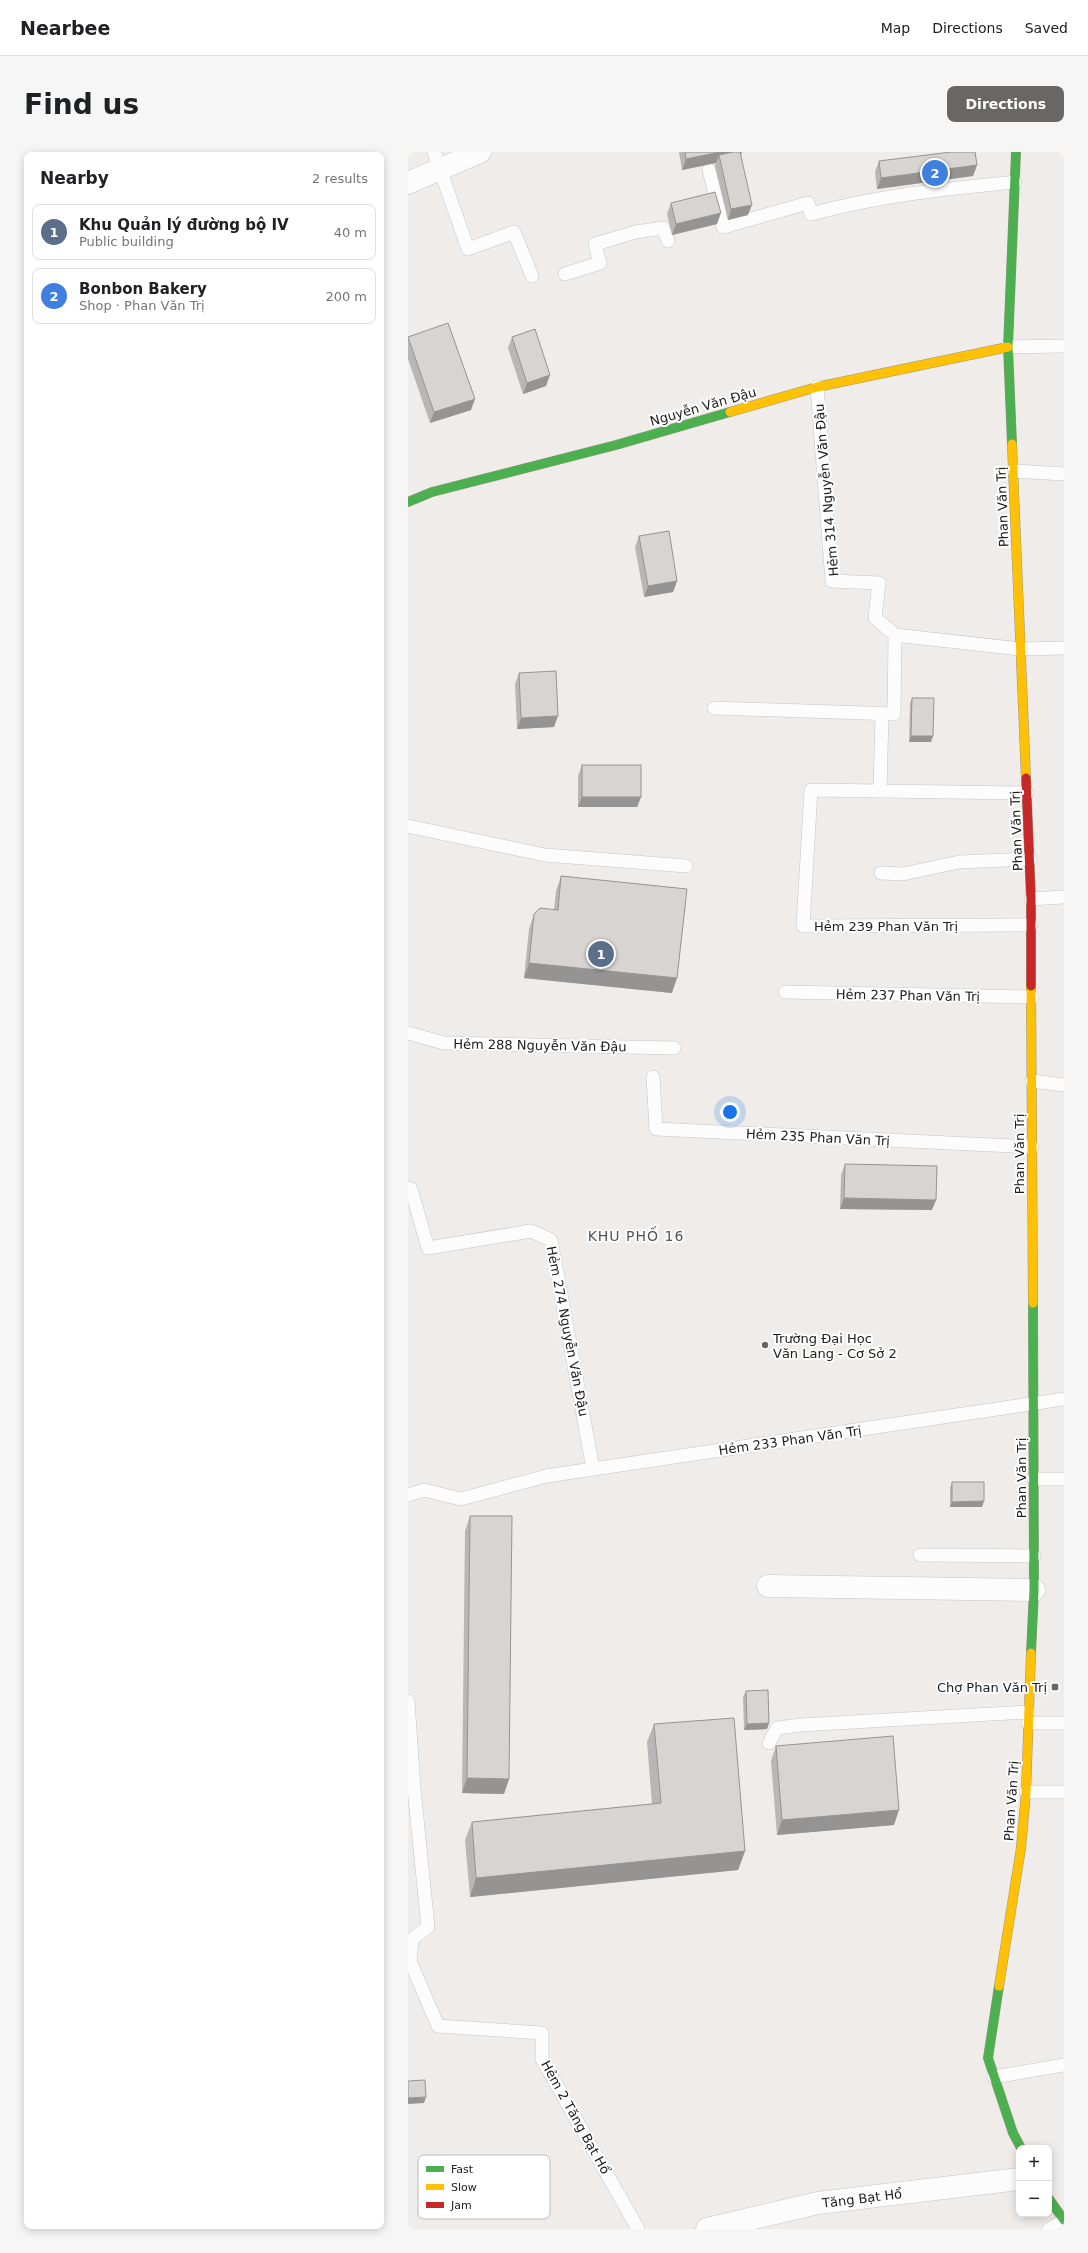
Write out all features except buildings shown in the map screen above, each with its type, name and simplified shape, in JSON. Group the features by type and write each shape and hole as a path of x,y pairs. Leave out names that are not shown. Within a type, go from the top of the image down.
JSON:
{"main road":[{"name":"Phan Văn Trị","path":"1016,152 1008,347 1031,898 1034,1590 1026,1792 1021,1848 988,2058 1013,2133 1019,2145"},
{"name":"Nguyễn Văn Đậu","path":"408,502 432,492 616,444 817,387 1008,347"},
{"path":"1052,2203 1064,2220"}],"street":[{"path":"408,183 437,161 480,152"},
{"path":"768,1586 1034,1590"},
{"name":"Tăng Bạt Hổ","path":"707,2229 818,2203 1016,2179"}],"lane":[{"path":"437,161 468,249 514,232 532,276"},
{"path":"710,170 723,227 808,204 811,214 856,202 899,194 1015,182"},
{"path":"565,274 600,263 595,244 636,232 663,228 668,241"},
{"path":"1008,347 1064,346"},
{"name":"Hẻm 314 Nguyễn Văn Đậu","path":"817,387 832,582 879,583 875,618 895,635"},
{"path":"1014,471 1064,474"},
{"path":"714,708 882,715 894,714 895,635 1021,649 1064,648"},
{"path":"882,715 880,791 1027,793"},
{"name":"Hẻm 239 Phan Văn Trị","path":"880,791 811,790 803,926 1031,925"},
{"path":"408,826 545,855 686,866"},
{"path":"881,872 902,874 959,862 1030,860"},
{"path":"1031,898 1064,897"},
{"name":"Hẻm 237 Phan Văn Trị","path":"785,992 1032,998"},
{"name":"Hẻm 288 Nguyễn Văn Đậu","path":"408,1033 444,1043 674,1048"},
{"name":"Hẻm 235 Phan Văn Trị","path":"653,1077 656,1129 1032,1147"},
{"path":"1032,1081 1064,1085"},
{"name":"Hẻm 274 Nguyễn Văn Đậu","path":"408,1188 412,1189 428,1248 531,1231 552,1240 593,1469"},
{"name":"Hẻm 233 Phan Văn Trị","path":"408,1495 424,1490 461,1499 546,1476 1033,1405 1064,1399"},
{"path":"1034,1479 1064,1479"},
{"path":"920,1555 1034,1556"},
{"name":"Hẻm 2 Tăng Bạt Hổ","path":"408,1701 411,1790 428,1927 412,1939 409,1961 438,2026 542,2033 542,2059 638,2229"},
{"path":"769,1742 777,1728 801,1725 1028,1717 1064,1723"},
{"path":"1026,1792 1064,1792"},
{"path":"994,2077 1064,2065"},
{"path":"1050,2229 1064,2220"}],"traffic: fast":[{"path":"1012,444 1008,347 1016,152"},
{"path":"408,502 432,492 616,445 730,412"},
{"path":"1031,1653 1034,1590 1033,1303"},
{"path":"999,1986 988,2058 1013,2133 1019,2145"},
{"path":"1052,2203 1064,2220"}],"traffic: slow":[{"path":"730,412 817,387 1008,347"},
{"path":"1012,444 1026,778"},
{"path":"1031,986 1033,1303"},
{"path":"999,1986 1021,1848 1026,1792 1031,1653"}],"traffic: jam":[{"path":"1026,778 1031,899 1031,986"}],"place":[{"name":"Bonbon Bakery","path":"935,173"},
{"name":"Khu Quản lý đường bộ IV","path":"601,954"},
{"name":"Trường Đại Học Văn Lang - Cơ Sở 2","path":"765,1345"},
{"name":"Chợ Phan Văn Trị","path":"1055,1687"}],"district":[{"name":"KHU PHỐ 16","path":"636,1236"}]}
